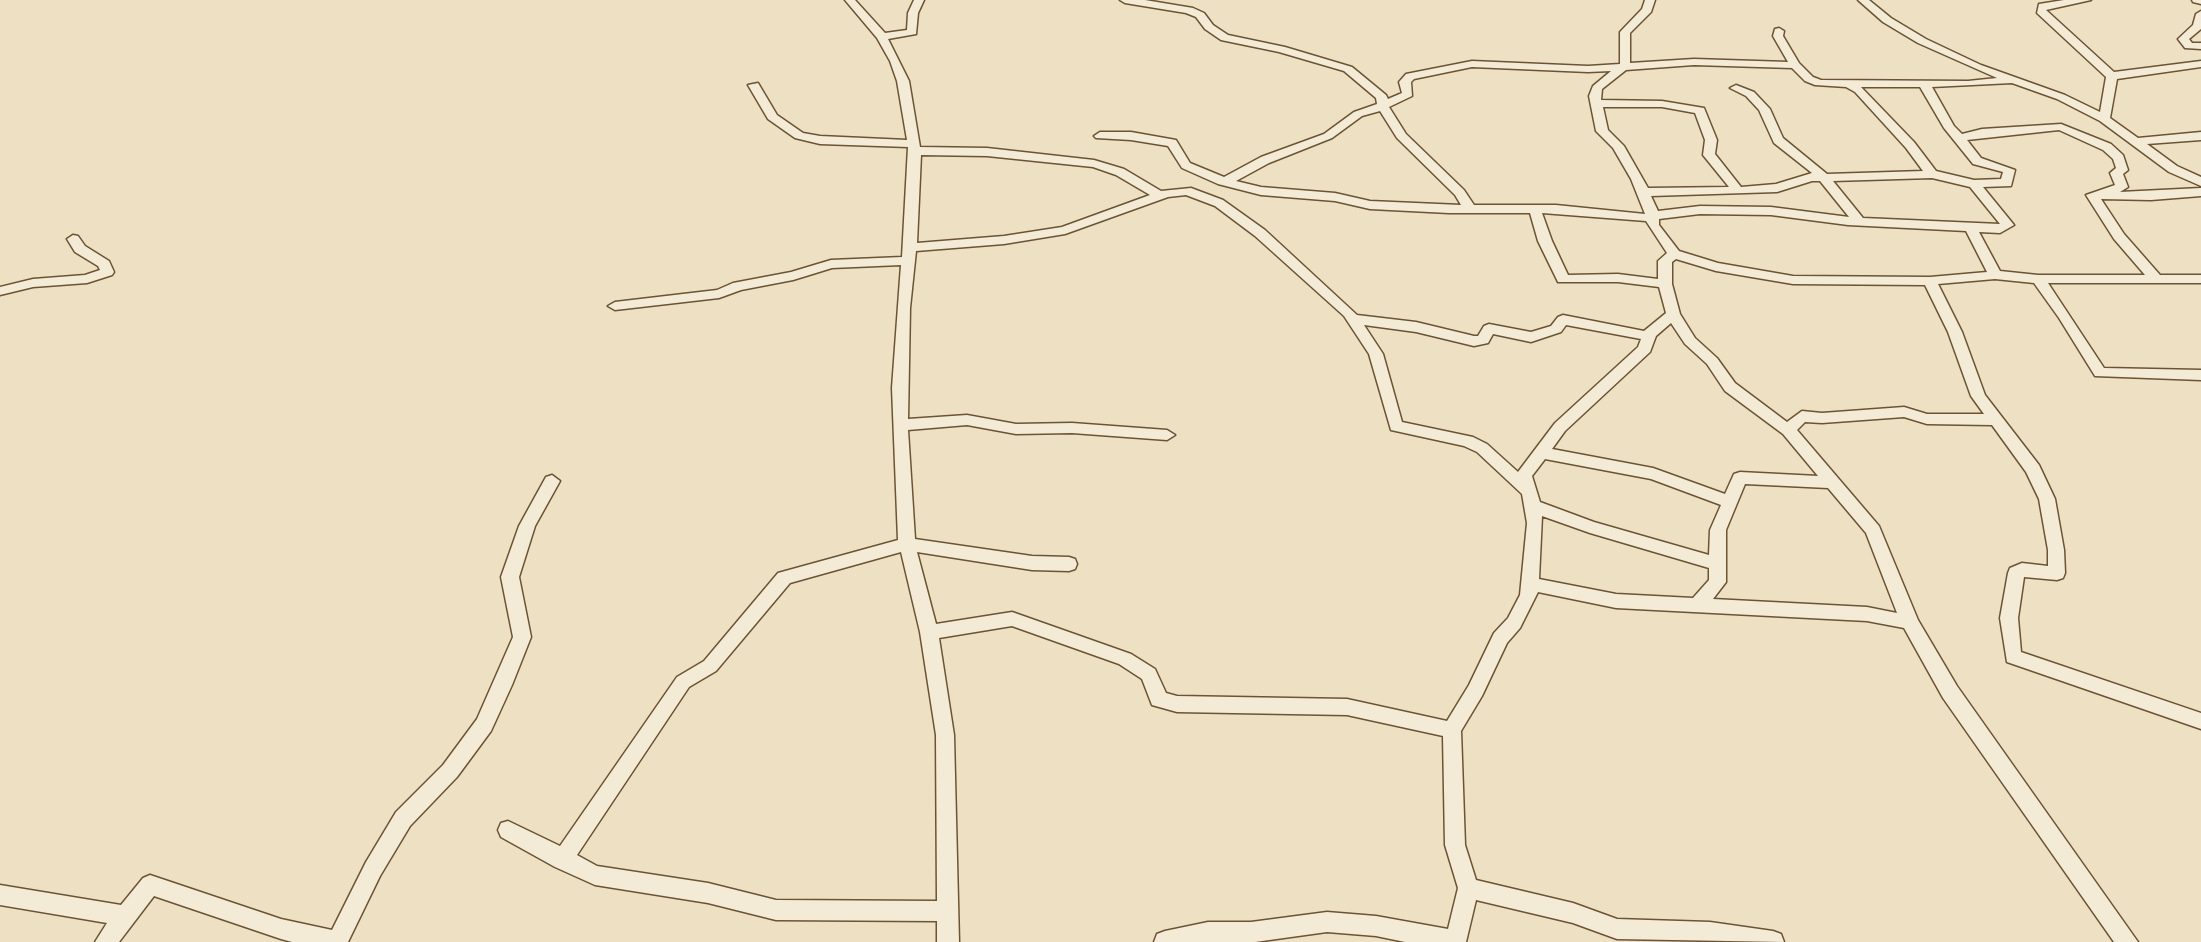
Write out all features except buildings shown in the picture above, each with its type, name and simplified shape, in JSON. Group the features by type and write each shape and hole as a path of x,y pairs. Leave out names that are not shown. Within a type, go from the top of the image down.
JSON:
{"street":[{"path":"850,0 882,37 903,81 915,147 899,388 901,447 907,544 929,632 946,735 948,942"},
{"path":"882,37 912,32 913,13 919,0"},
{"path":"1125,0 1189,5 1209,27 1226,38 1281,49 1348,69 1382,97 1384,106 1401,136 1460,193 1470,209"},
{"path":"1625,65 1625,32 1647,10 1650,0"},
{"path":"1863,0 1887,20 1922,41 1977,67 2061,97 2104,119 2173,169 2201,183"},
{"path":"2086,0 2043,6 2041,11 2112,76"},
{"path":"2201,14 2198,26 2183,39 2189,46 2201,46"},
{"path":"1779,31 1778,36 1795,65 1809,79 1819,83 1968,84 2012,80"},
{"path":"1225,182 1265,160 1328,136 1358,114 1384,106 1408,94 1405,82 1410,76 1472,64 1588,69 1694,62 1795,65"},
{"path":"2112,76 2201,64"},
{"path":"1625,65 1597,88 1596,103 1602,131 1618,146 1651,208 1651,217 1674,254 1716,267 1793,280 1930,281 1995,275 2038,279 2201,279"},
{"path":"2104,119 2112,76"},
{"path":"1848,83 1859,90 1932,174"},
{"path":"1643,192 1777,188 1798,179 1823,176 1868,178 1932,174 1974,184 2007,183 2010,173 2001,166 1977,161 1943,117 1926,90 1926,83"},
{"path":"754,85 772,117 799,136 1094,164 1120,172 1160,196"},
{"path":"1736,88 1750,94 1764,109 1778,139 1823,176 1859,221"},
{"path":"1596,103 1662,104 1700,110 1712,139 1709,155 1738,191"},
{"path":"1960,138 1982,132 2061,127 2107,147 2119,158 2122,170 2116,173 2122,187 2105,193 2106,196"},
{"path":"1100,136 1131,136 1172,143 1186,165 1225,182 1261,191 1335,197 1370,205 1556,209 1651,217 1700,210 1771,211 1970,229 2000,229 2008,225 1974,184"},
{"path":"2135,142 2201,136"},
{"path":"615,306 719,294 738,286 793,276 831,264 1065,230 1160,196 1187,191 1219,203 1260,233 1353,319 1376,354 1396,426 1468,440 1482,447 1530,498 1590,527 1717,564"},
{"path":"2155,278 2134,255 2092,195 2201,192"},
{"path":"1535,210 1545,241 1563,279 1618,278 1665,284"},
{"path":"1970,229 1995,275"},
{"path":"0,291 33,283 87,279 107,272 104,264 80,249 74,239"},
{"path":"1674,254 1665,261 1665,284 1673,314 1690,341 1712,361 1730,387 1788,430 1873,530 1910,622 1951,692 2127,942"},
{"path":"2038,279 2065,316 2099,373 2201,375"},
{"path":"1930,281 1955,332 1978,396 2033,469 2047,499 2057,573 2022,570 2016,572 2009,618 2014,657 2201,721"},
{"path":"1165,942 1208,933 1251,932 1327,922 1376,926 1455,942 1468,887 1455,845 1452,730 1476,690 1500,638 1514,623 1529,595 1534,550 1530,498 1524,475 1560,427 1645,349 1648,336 1673,314"},
{"path":"1353,319 1416,327 1474,341 1483,340 1489,328 1531,337 1556,329 1563,320 1648,336"},
{"path":"1788,430 1802,416 1822,418 1904,412 1927,419 1998,420"},
{"path":"902,425 967,421 1016,429 1072,428 1167,435"},
{"path":"1540,452 1653,474 1731,502"},
{"path":"1697,605 1717,582 1718,530 1740,478 1832,482"},
{"path":"106,942 150,885 268,925 337,942 373,869 403,820 457,761 484,724 503,685 522,637 510,576 527,526 552,481"},
{"path":"562,860 684,682 710,666 784,578 907,544 1032,563 1069,564"},
{"path":"1531,584 1616,601 1867,614 1910,622"},
{"path":"929,632 1012,619 1125,659 1149,674 1159,699 1177,704 1347,707 1452,730"},
{"path":"508,830 595,875 708,893 776,910 946,911"},
{"path":"1468,887 1573,914 1617,929 1710,933 1773,942"},
{"path":"0,895 125,916"}]}
